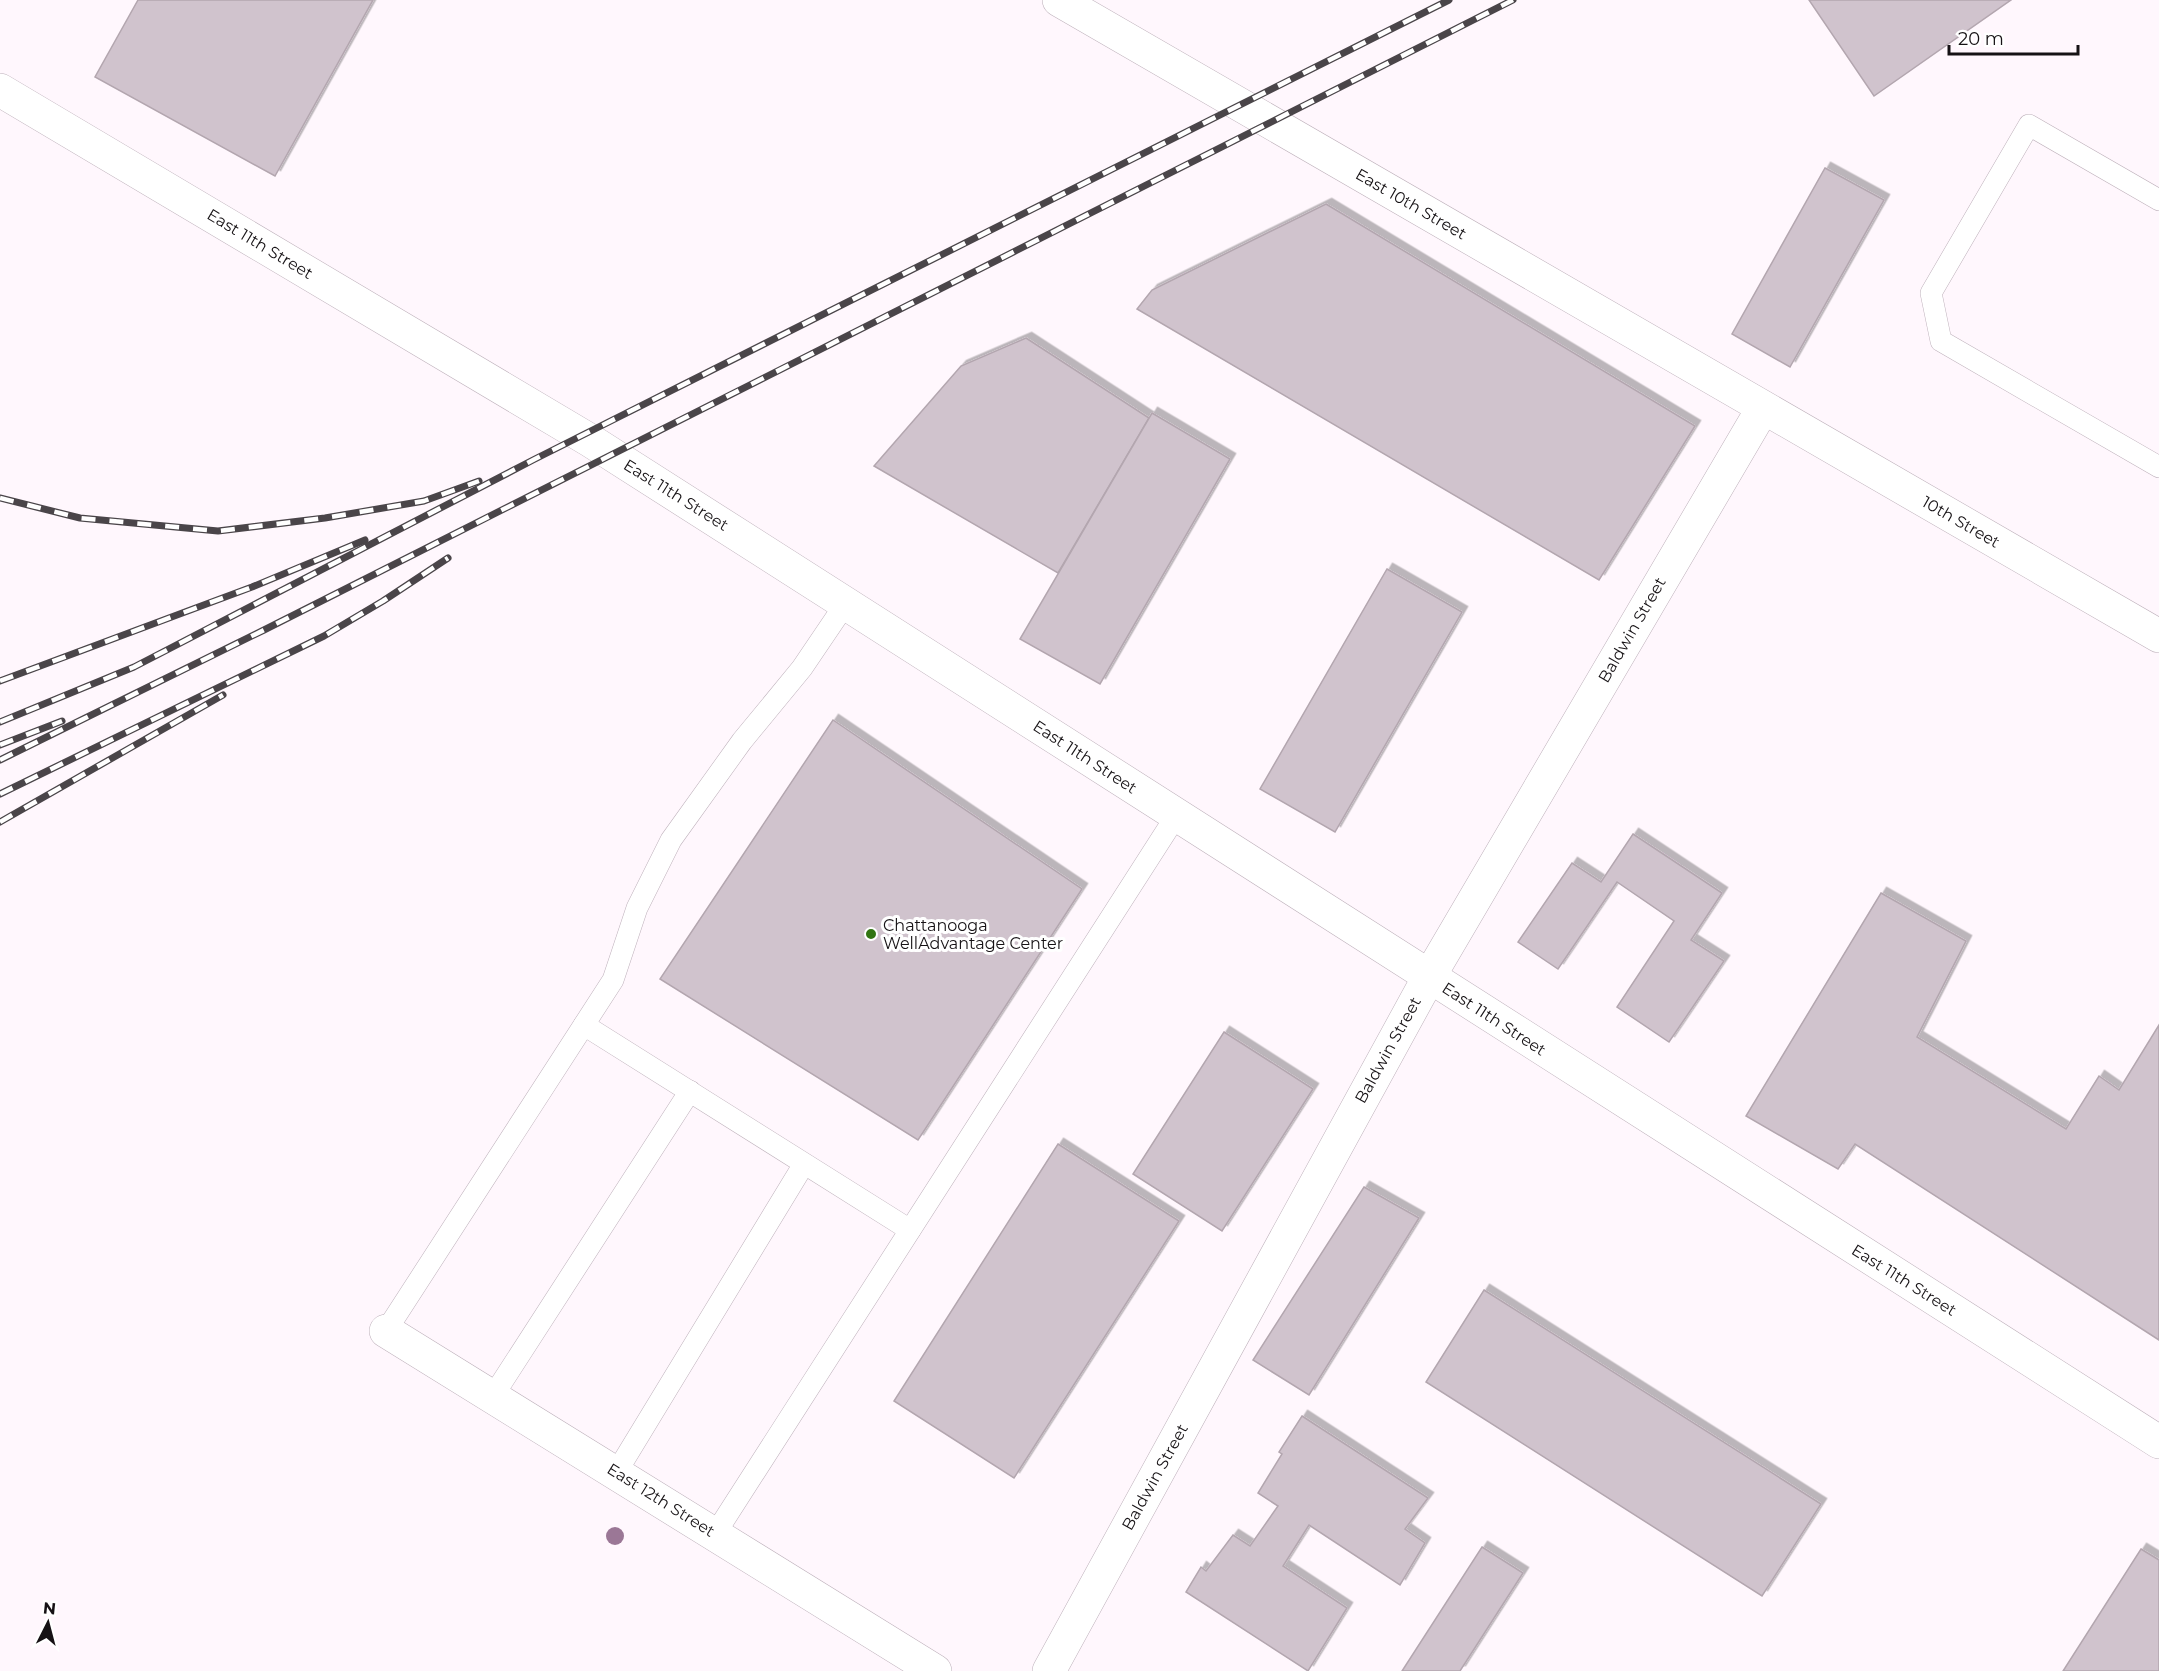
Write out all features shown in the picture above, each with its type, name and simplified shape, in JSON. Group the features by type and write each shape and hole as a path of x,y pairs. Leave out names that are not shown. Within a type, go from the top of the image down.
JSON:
{"street":[{"name":"East 10th Street","path":"1059,0 1763,408"},
{"name":"East 11th Street","path":"0,90 591,441 2159,1442"},
{"name":"10th Street","path":"1763,408 2159,636"},
{"name":"Baldwin Street","path":"1049,1671 1428,977 1763,408"},
{"name":"East 12th Street","path":"386,1330 935,1671"}],"lane":[{"path":"2159,200 2029,125 1931,293 1941,341 2159,467"},
{"path":"386,1330 613,980 637,908 671,840 742,741 802,668 846,603"},
{"path":"716,1534 1176,816"},
{"path":"584,1025 910,1230"},
{"path":"493,1396 690,1091"},
{"path":"616,1473 804,1164"}],"building":[{"path":"138,0 373,0 275,176 95,77"},
{"path":"1809,0 2011,0 1874,96"},
{"path":"1825,168 1884,200 1790,367 1732,334"},
{"path":"1326,204 1695,426 1599,580 1137,309 1152,290"},
{"path":"1026,338 1149,418 1058,573 874,466 961,366"},
{"path":"1152,413 1230,459 1100,684 1020,639"},
{"path":"1387,569 1462,612 1335,832 1260,789"},
{"name":"Chattanooga WellAdvantage Center","path":"833,720 1082,889 918,1140 660,979"},
{"path":"1633,834 1722,893 1691,940 1724,961 1669,1042 1617,1007 1674,921 1617,882 1558,969 1518,942 1572,863 1601,882"},
{"path":"1881,893 1966,941 1917,1037 2066,1129 2099,1076 2119,1090 2159,1025 2159,1340 1855,1144 1838,1169 1746,1116"},
{"path":"1224,1032 1313,1089 1222,1231 1133,1174"},
{"path":"1058,1144 1179,1221 1014,1478 894,1401"},
{"path":"1364,1187 1419,1218 1309,1395 1253,1360"},
{"path":"1484,1290 1821,1504 1762,1596 1426,1382"},
{"path":"1302,1416 1428,1498 1405,1529 1425,1543 1400,1585 1309,1525 1283,1566 1347,1608 1308,1671 1186,1592 1201,1567 1206,1571 1233,1535 1250,1546 1278,1506 1258,1493 1282,1454 1279,1452"},
{"path":"1482,1547 1523,1573 1460,1671 1402,1671"},
{"path":"2141,1549 2159,1560 2159,1671 2063,1671"}],"railway":[{"path":"0,722 134,667 533,460 1449,0"},
{"path":"0,760 264,630 1513,0"},
{"path":"0,498 80,518 218,531 325,518 424,501 479,481"},
{"path":"0,681 252,587 365,540"},
{"path":"0,794 324,636 448,558"},
{"path":"0,822 223,695"},
{"path":"0,745 62,721"}],"place":[{"name":"Chattanooga WellAdvantage Center","path":"871,934"}]}
